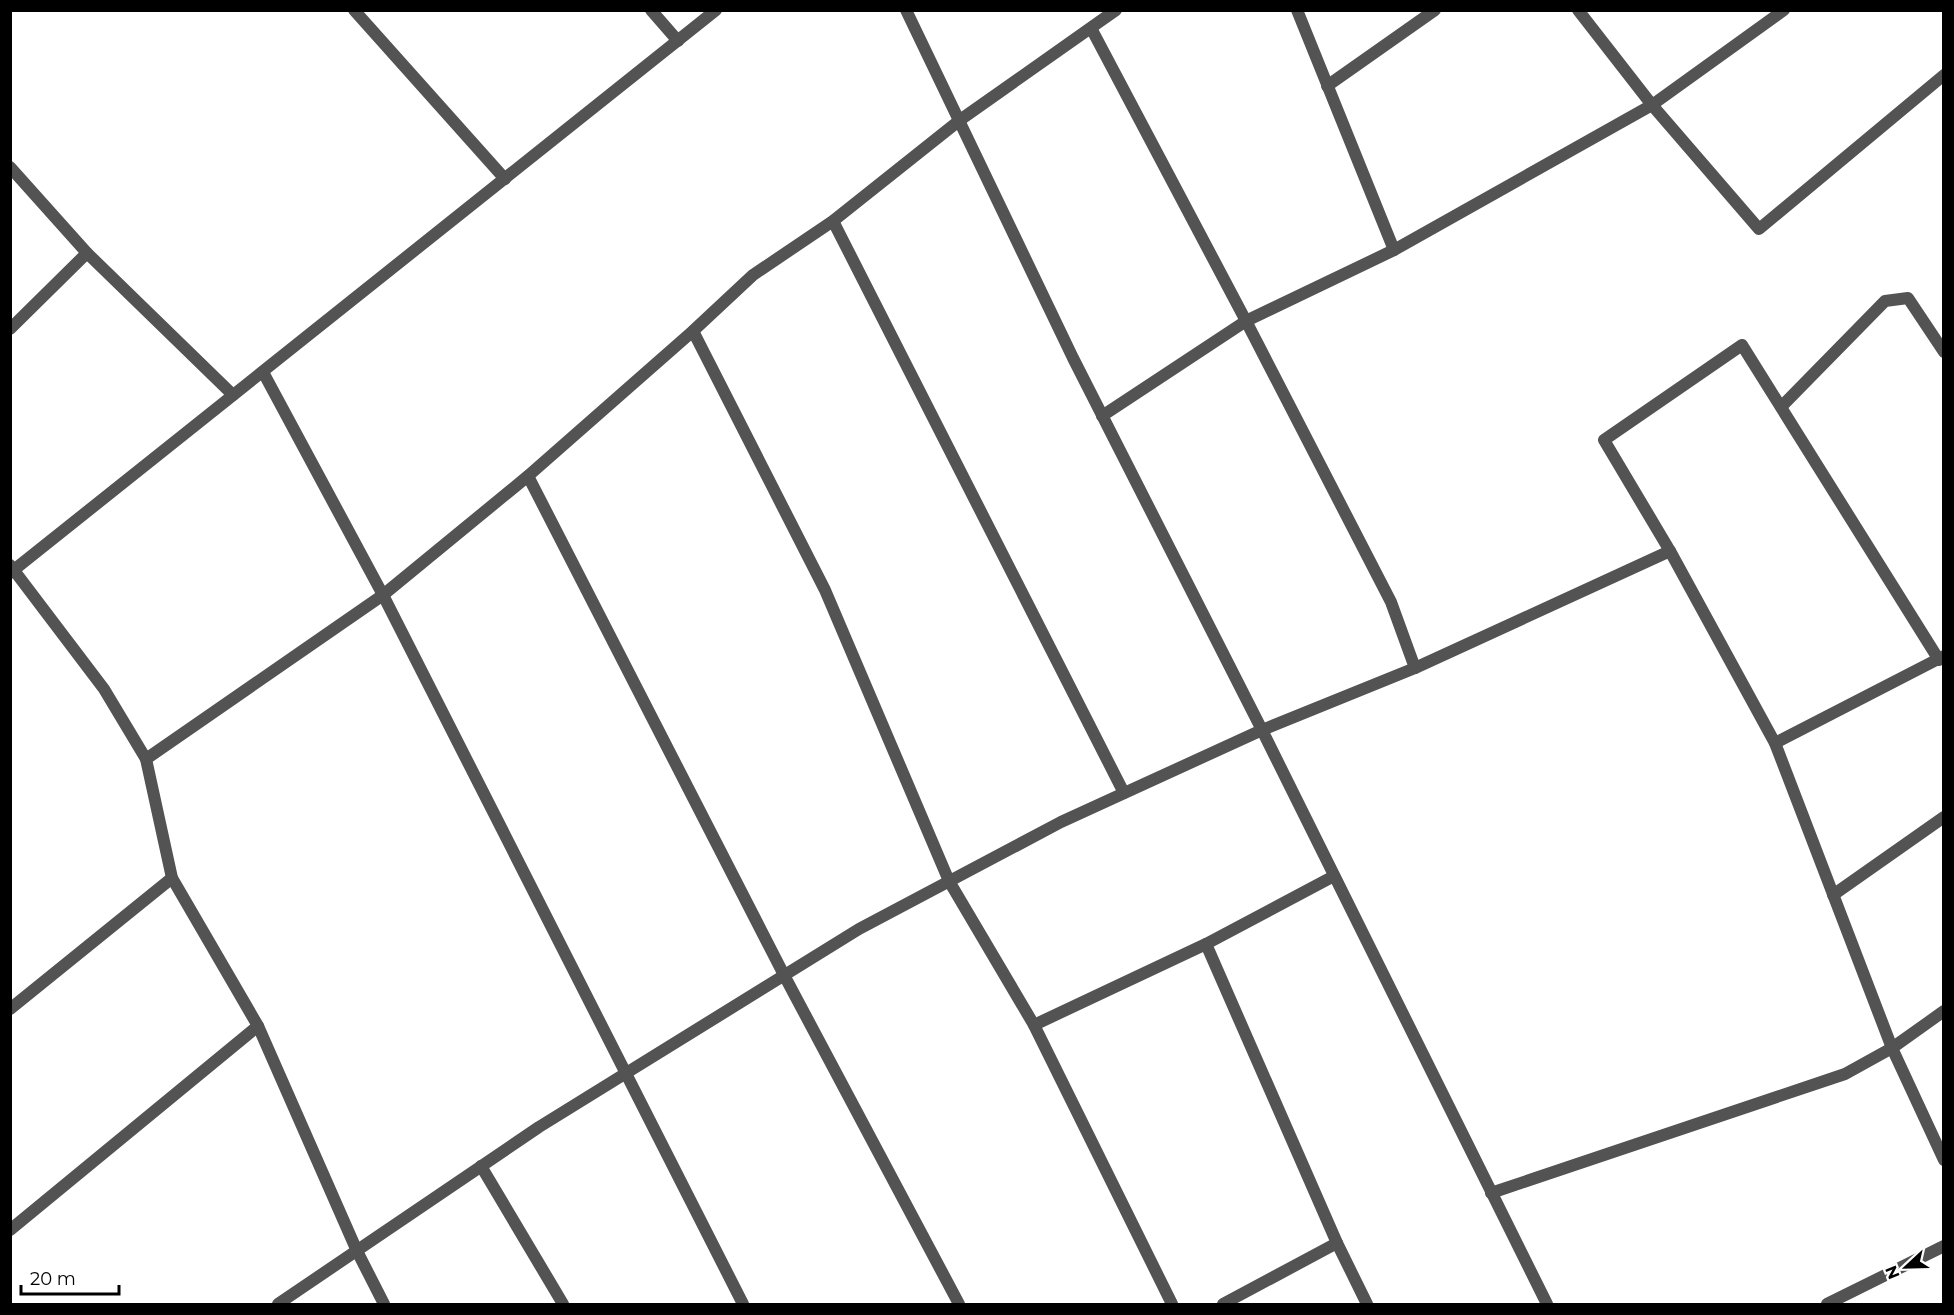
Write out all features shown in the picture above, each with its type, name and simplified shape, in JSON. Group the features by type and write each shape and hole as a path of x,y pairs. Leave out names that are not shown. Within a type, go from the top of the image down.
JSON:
{"street":[{"path":"354,10 505,179"},
{"path":"651,10 678,41"},
{"path":"384,1305 357,1251 258,1026 172,878 146,759 104,689 12,569 263,372 716,10"},
{"path":"906,10 1102,416 1262,730 1547,1305"},
{"path":"146,759 384,595 528,476 753,275 833,221 960,120 1116,10"},
{"path":"1297,10 1394,250"},
{"path":"1327,86 1435,10"},
{"path":"1578,10 1652,105 1759,229 1944,75"},
{"path":"1102,416 1246,321 1394,250 1652,105 1784,10"},
{"path":"1091,28 1392,602 1415,668"},
{"path":"10,167 87,253 233,395"},
{"path":"833,221 1124,793"},
{"path":"10,329 87,253"},
{"path":"1781,407 1885,301 1908,298 1944,352"},
{"path":"693,331 825,590 948,881 1034,1025 1172,1305"},
{"path":"1775,743 1941,658 1742,345 1604,440 1670,551 1775,743 1893,1048 1944,1160"},
{"path":"263,372 384,595 743,1305"},
{"path":"528,476 784,975 959,1305"},
{"path":"278,1305 539,1127 859,929 1061,822 1262,730 1415,668 1670,551"},
{"path":"1833,895 1944,817"},
{"path":"1034,1025 1206,944 1334,876"},
{"path":"10,1009 172,878"},
{"path":"1206,944 1337,1243 1368,1305"},
{"path":"1491,1193 1845,1074 1893,1048 1944,1011"},
{"path":"10,1230 258,1026"},
{"path":"481,1166 563,1305"},
{"path":"1223,1305 1337,1243"},
{"path":"1827,1305 1944,1246"}]}
